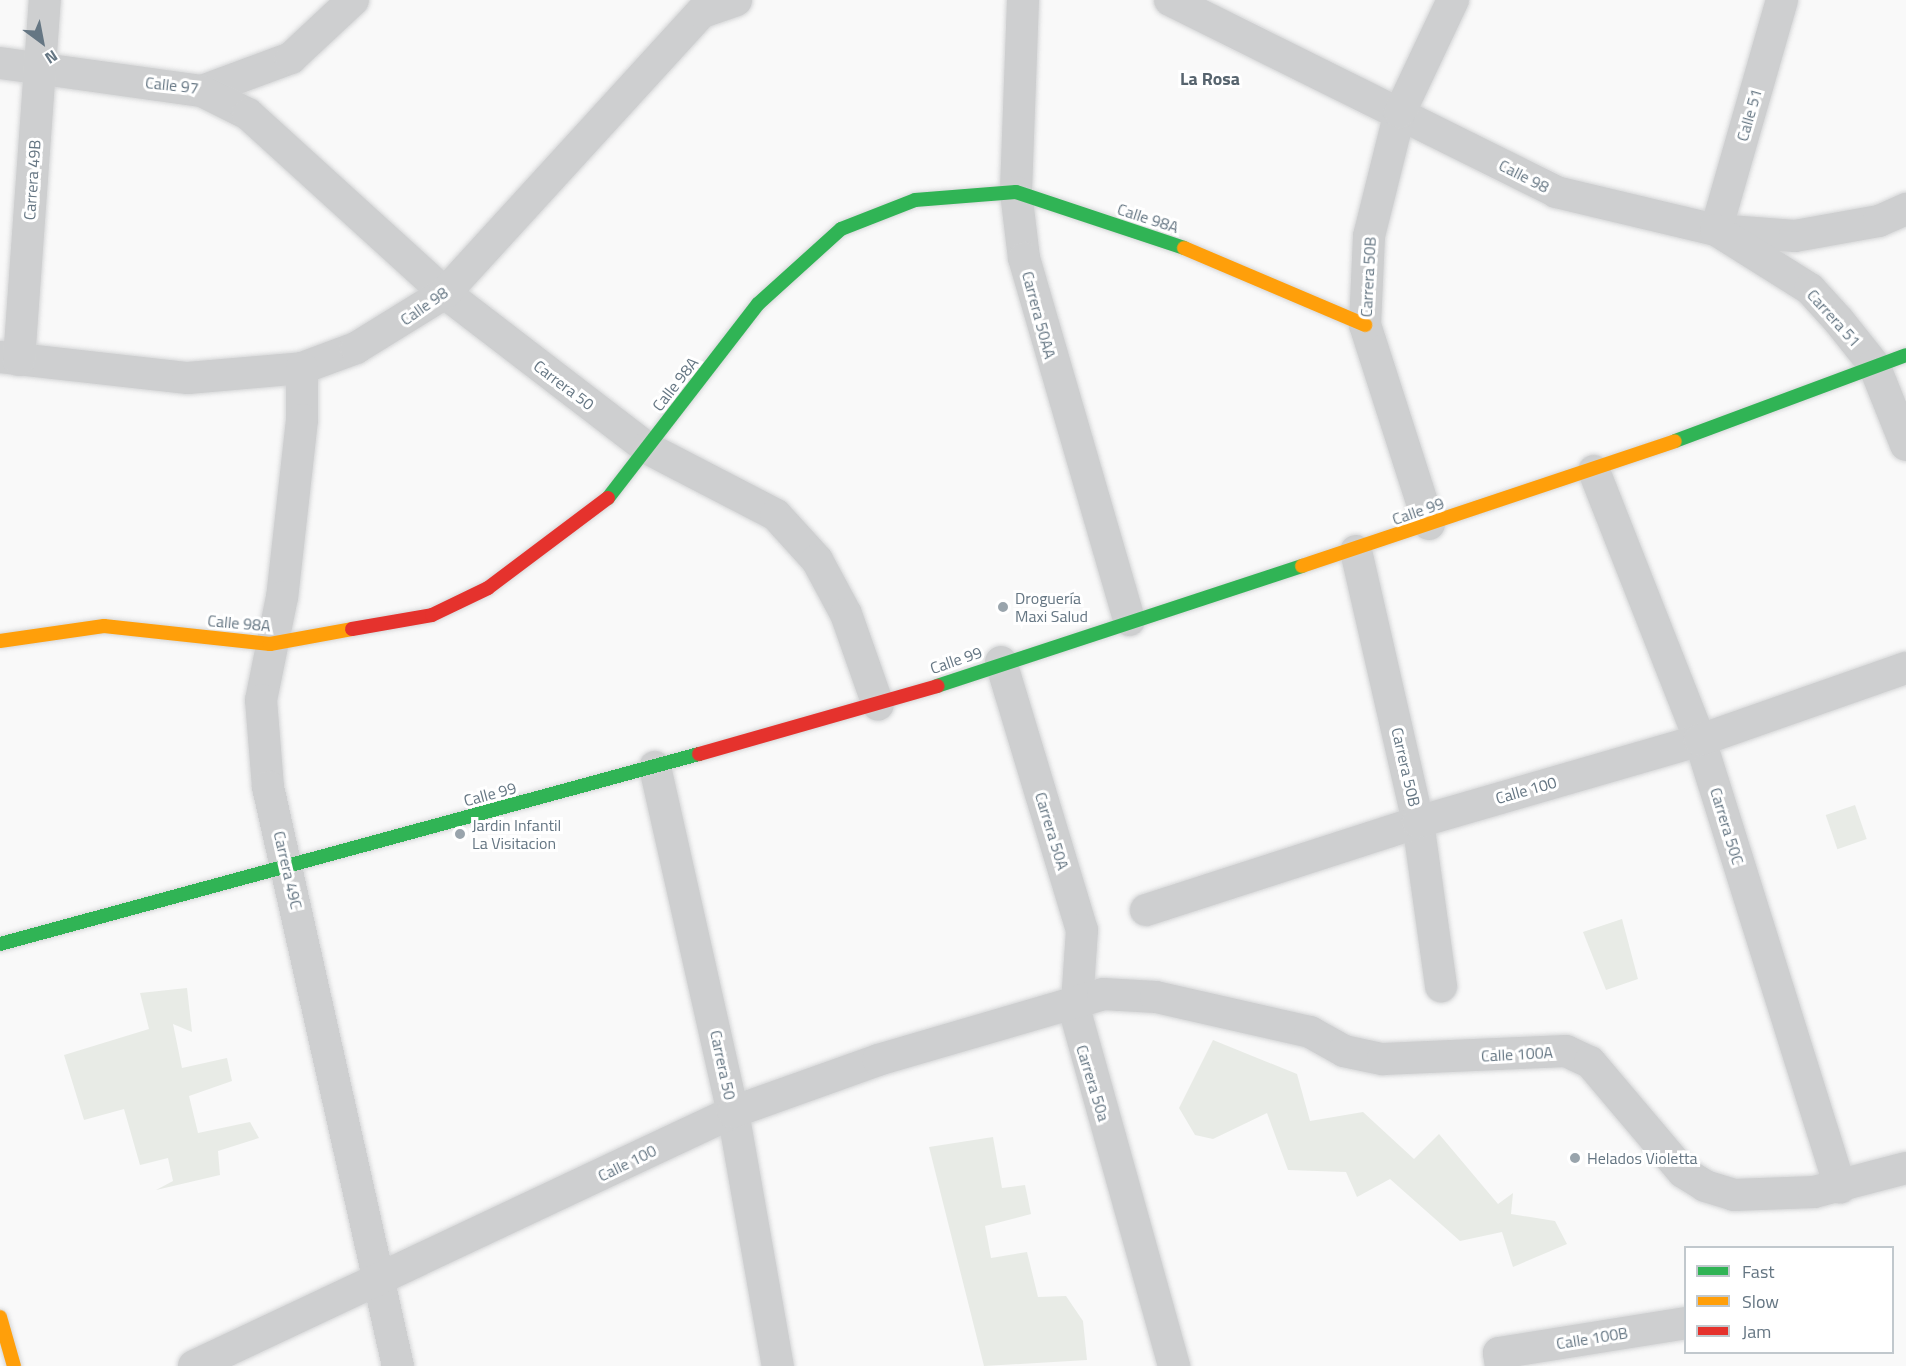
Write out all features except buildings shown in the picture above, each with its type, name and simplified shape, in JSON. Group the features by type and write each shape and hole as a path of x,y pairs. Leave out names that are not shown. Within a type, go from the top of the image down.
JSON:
{"street":[{"name":"Carrera 49B","path":"10,359 45,0"},
{"name":"Calle 97","path":"0,63 202,91 291,58 353,0"},
{"name":"Calle 98","path":"10,359 188,378 302,368 356,348 445,293 695,6 736,0"},
{"name":"Carrera 50AA","path":"1023,0 1017,192 1024,258 1043,335 1129,620"},
{"name":"Calle 98","path":"1170,0 1400,112 1556,192 1716,230 1795,236 1879,221 1906,209"},
{"name":"Carrera 50B","path":"1429,524 1365,325 1369,236 1400,112 1453,0"},
{"name":"Calle 51","path":"1716,230 1782,0"},
{"name":"Carrera 50","path":"202,91 249,114 445,293 647,448 776,514 817,560 846,614 878,705"},
{"name":"Calle 98A","path":"0,641 104,626 270,644 432,615 488,588 608,498 758,304 841,229 915,200 1017,192 1180,246 1365,325"},
{"name":"Carrera 51","path":"1716,230 1810,289 1874,365 1906,446"},
{"name":"Calle 99","path":"0,944 289,870 878,705 1129,620 1356,551 1429,524 1594,471 1906,355"},
{"name":"Carrera 49C","path":"302,368 302,420 282,597 270,644 261,700 268,787 289,870 398,1366"},
{"name":"Carrera 50C","path":"1594,471 1700,740 1840,1188"},
{"name":"Carrera 50B","path":"1356,551 1418,822 1441,986"},
{"name":"Carrera 50A","path":"1001,662 1082,930 1075,1004"},
{"name":"Calle 100","path":"1146,910 1418,822 1700,740 1906,668"},
{"name":"Carrera 50","path":"656,766 733,1112 778,1366"},
{"name":"Calle 100A","path":"1075,1004 1103,994 1156,997 1310,1032 1344,1051 1383,1059 1566,1051 1590,1062 1683,1172 1705,1186 1761,1197 1840,1188 1906,1167"},
{"name":"Calle 100","path":"194,1366 381,1281 733,1112 878,1060 1075,1004"},
{"name":"Carrera 50a","path":"1075,1004 1174,1366"},
{"path":"0,1317 14,1366"},
{"name":"Calle 100B","path":"1500,1360 1684,1323"}],"shaded area":[{"path":"1855,805 1867,839 1837,849 1826,815"},
{"path":"1622,919 1638,979 1606,990 1583,932"},
{"path":"187,988 192,1032 173,1024 182,1068 227,1058 232,1081 189,1096 198,1133 250,1122 259,1138 218,1151 220,1175 156,1190 173,1181 168,1158 140,1165 124,1109 84,1120 64,1055 149,1029 140,993"},
{"path":"1213,1040 1297,1074 1310,1121 1363,1112 1414,1159 1439,1134 1498,1204 1513,1193 1511,1214 1555,1221 1567,1244 1513,1267 1502,1232 1460,1241 1390,1179 1357,1197 1346,1172 1288,1170 1267,1113 1213,1139 1195,1135 1179,1108"},
{"path":"993,1137 1002,1188 1025,1185 1031,1214 985,1226 991,1258 1027,1252 1038,1297 1066,1296 1083,1321 1087,1360 984,1366 929,1147"}],"traffic: fast":[{"path":"608,498 758,304 841,229 915,200 1016,192 1184,248"},
{"path":"1675,441 1906,355"},
{"path":"937,686 1302,566"},
{"path":"0,944 699,754"}],"traffic: slow":[{"path":"1184,248 1365,325"},
{"path":"1302,566 1675,441"},
{"path":"0,641 104,626 270,644 352,629"},
{"path":"0,1317 14,1366"}],"traffic: jam":[{"path":"352,629 432,615 488,588 608,498"},
{"path":"699,754 937,686"}],"place":[{"name":"Droguería Maxi Salud","path":"1003,607"},
{"name":"Jardin Infantil La Visitacion","path":"460,834"},
{"name":"Helados Violetta","path":"1575,1158"}],"district":[{"name":"La Rosa","path":"1210,79"}]}
